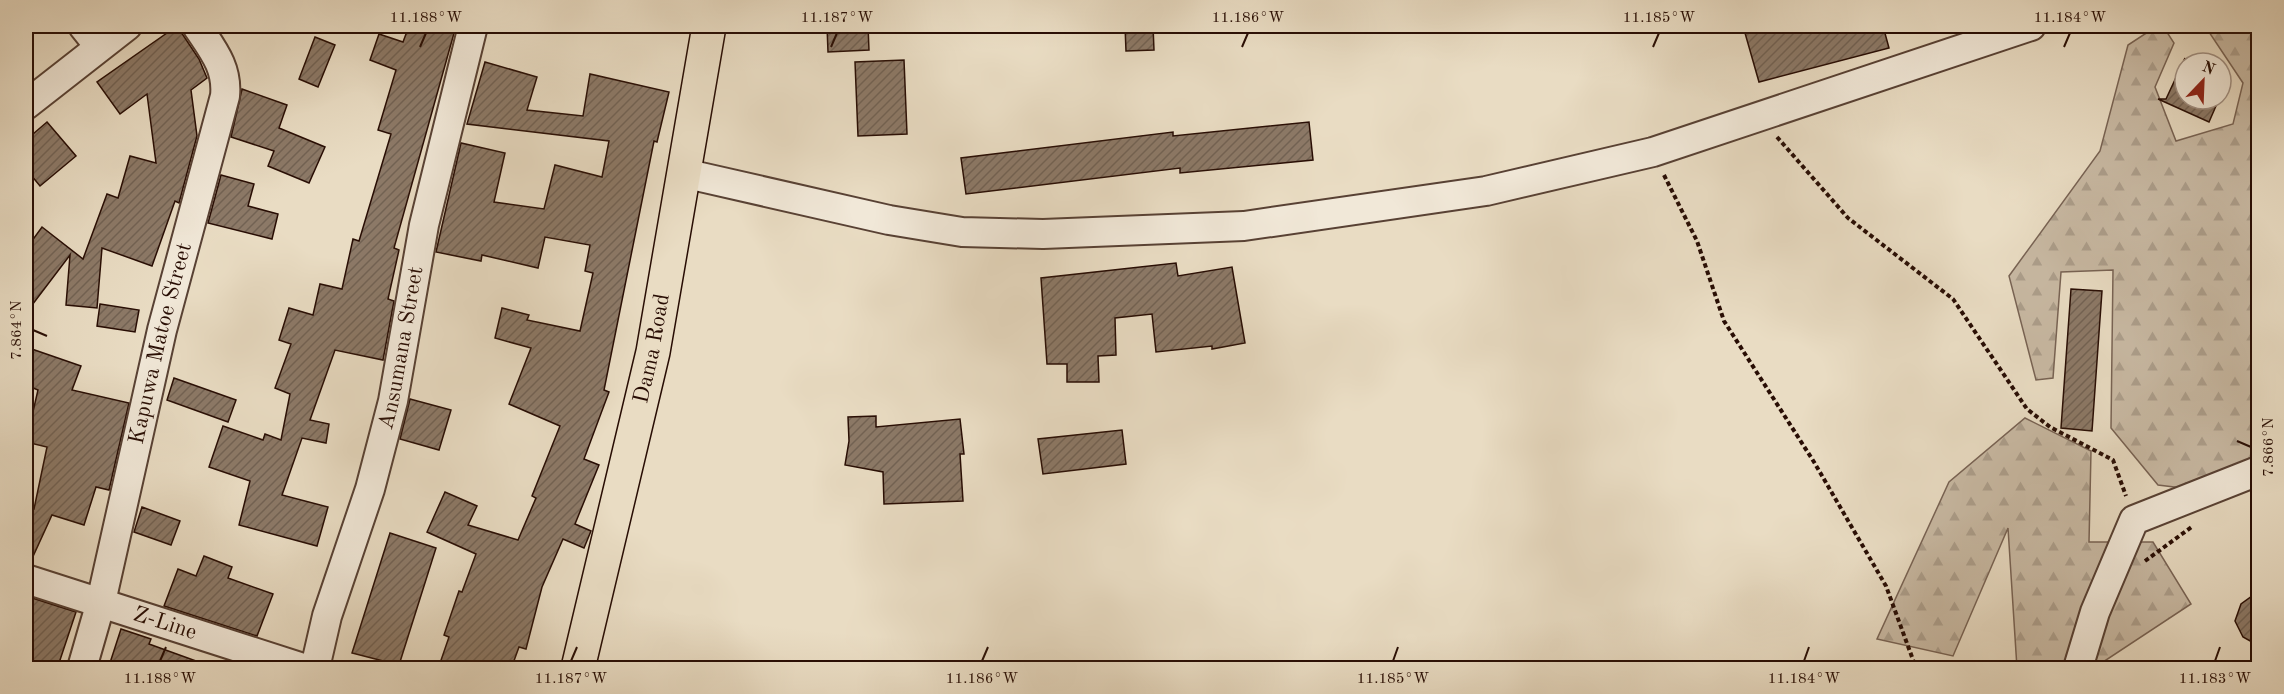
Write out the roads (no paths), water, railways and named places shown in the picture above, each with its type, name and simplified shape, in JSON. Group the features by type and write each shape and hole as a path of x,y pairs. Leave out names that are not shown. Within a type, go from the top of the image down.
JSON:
{"highway":[{"name":"Dama Road","path":"578,669 653,352 709,26"}],"street":[{"path":"26,105 91,36 127,26"},
{"name":"Kapuwa Matoe Street","path":"81,669 101,602 162,330 225,96 226,81 223,66 197,26"},
{"name":"Ansumana Street","path":"315,669 327,616 370,489 393,401 424,225 473,26"},
{"path":"683,173 889,220 962,232 1043,234 1244,226 1486,191 1653,152 2031,26"},
{"path":"2078,669 2095,612 2134,520 2259,471"},
{"name":"Z-Line","path":"26,579 303,669"}]}
